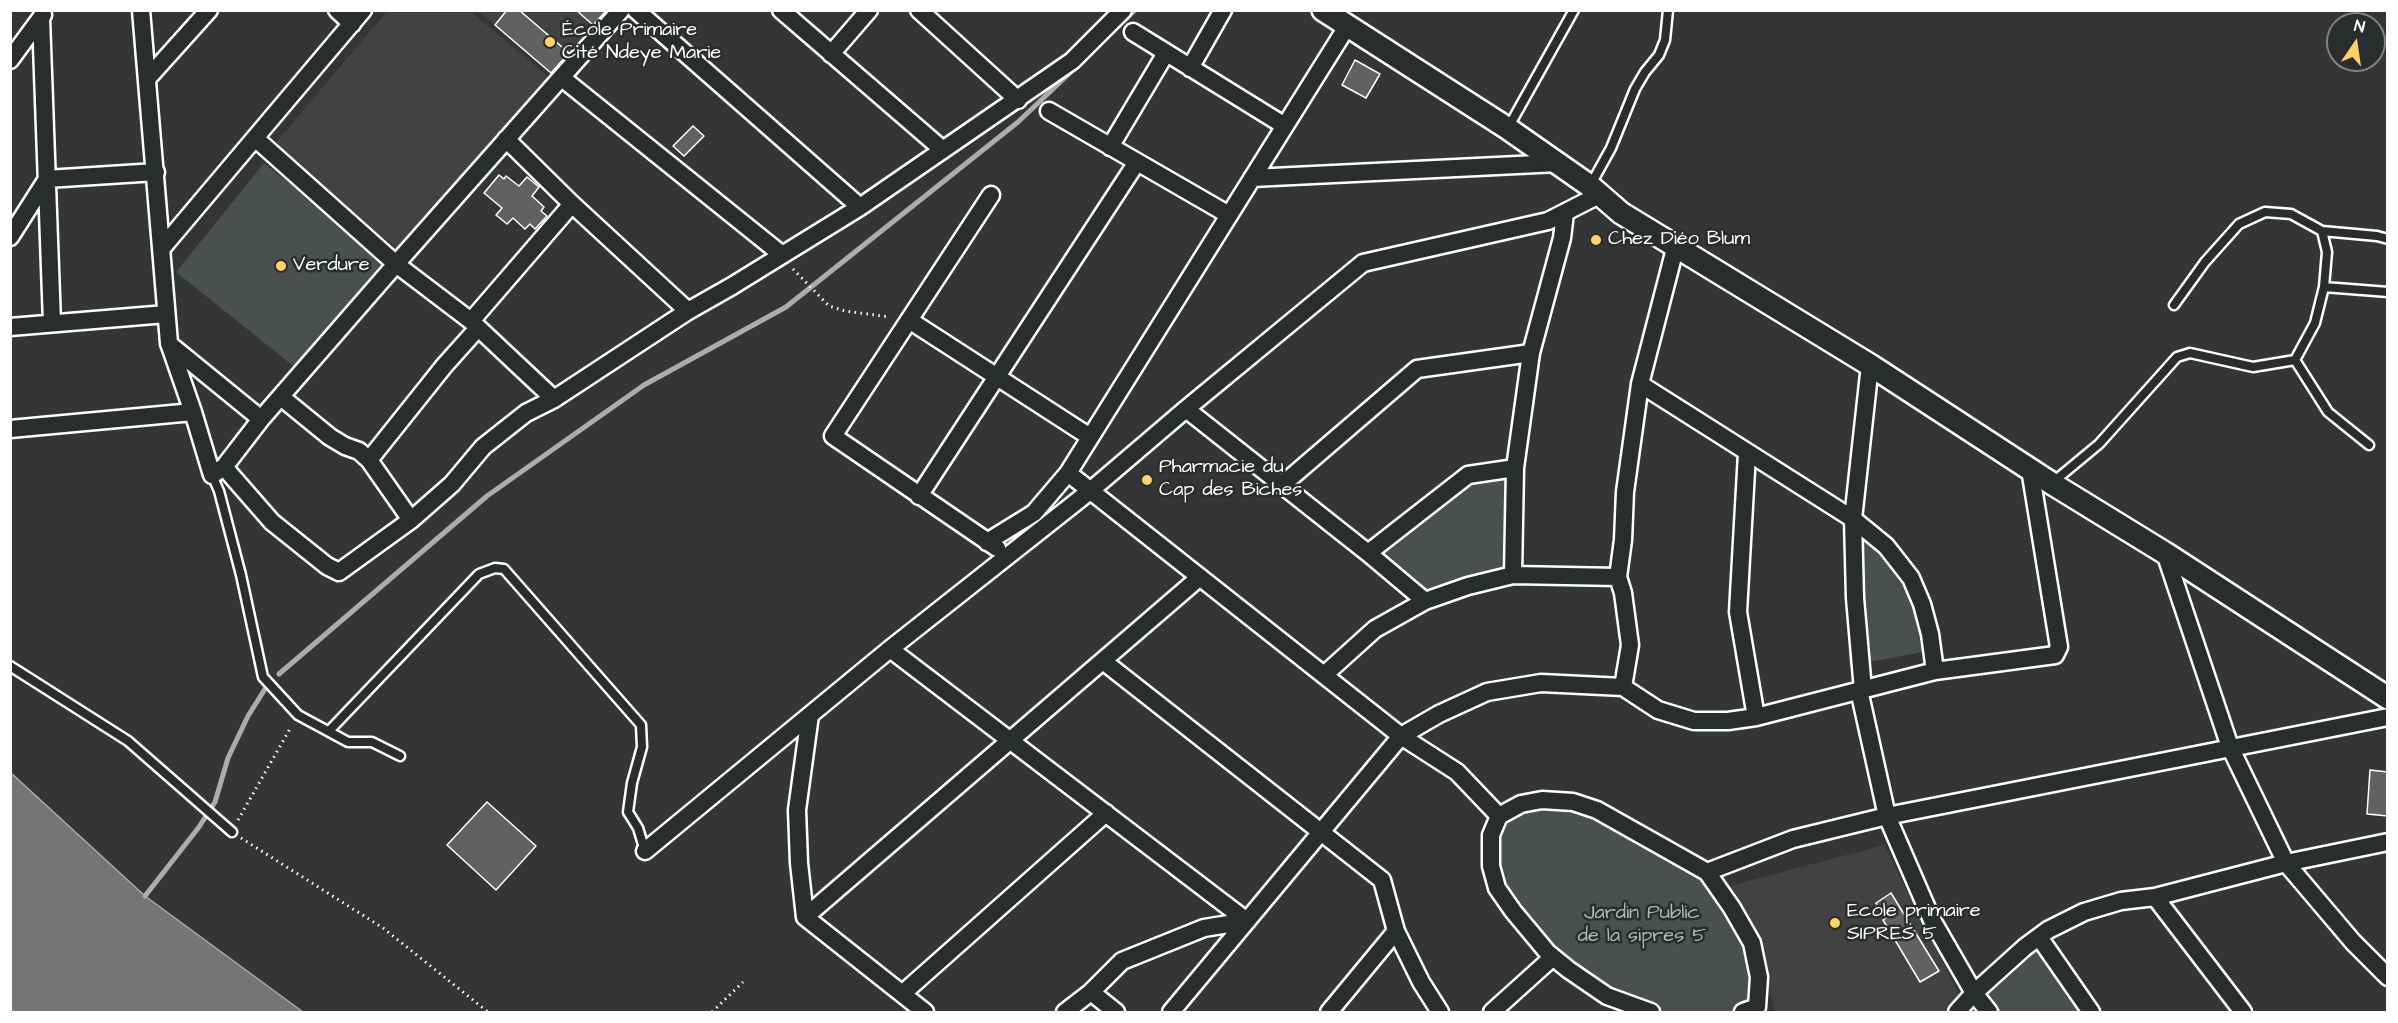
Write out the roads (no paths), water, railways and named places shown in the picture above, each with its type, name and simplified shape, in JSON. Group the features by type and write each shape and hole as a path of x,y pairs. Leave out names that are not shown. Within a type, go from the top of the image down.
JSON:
{"street":[{"path":"141,10 169,344 193,412 218,471 272,522 334,571 339,572 411,520 453,484 483,447 526,412 554,399 688,310 732,286 860,207 1072,61 1116,13"},
{"path":"147,79 209,10"},
{"path":"337,10 352,24"},
{"path":"162,248 363,10"},
{"path":"218,471 396,264 621,10"},
{"path":"636,10 860,207"},
{"path":"781,10 943,150"},
{"path":"831,54 869,10"},
{"path":"919,10 1018,100"},
{"path":"1190,68 1223,10"},
{"path":"1323,10 1507,128 1595,190 1621,213 1870,365 2051,483 2165,553 2388,699"},
{"path":"10,60 44,14"},
{"path":"44,14 52,323"},
{"path":"987,542 1034,513 1068,473 1348,25"},
{"path":"1133,32 1285,126"},
{"path":"1110,147 1166,52"},
{"path":"562,78 781,254"},
{"path":"1049,111 1229,215"},
{"path":"255,138 396,264 474,325 554,399"},
{"path":"506,139 572,204 688,310"},
{"path":"919,496 1137,162"},
{"path":"1252,178 1558,164"},
{"path":"47,179 156,172"},
{"path":"10,237 47,179"},
{"path":"645,851 890,649 1090,491 1363,263 1548,221 1565,213 1595,190"},
{"path":"991,195 833,436 1007,556"},
{"path":"369,460 572,204"},
{"path":"1513,575 1515,468 1530,353 1562,238 1565,213"},
{"path":"1623,687 1630,645 1623,593 1618,577 1623,540 1625,492 1640,384 1676,245"},
{"path":"10,327 166,314"},
{"path":"909,320 1090,437"},
{"path":"169,344 261,419"},
{"path":"1282,485 1417,369 1530,353"},
{"path":"1870,365 1853,519 1854,598 1861,690 1887,816 1932,920 1974,993 1989,1012"},
{"path":"1640,384 1853,519 1886,546 1911,578 1922,604 1930,634 1935,671"},
{"path":"281,397 330,437 359,451 369,460 411,520"},
{"path":"1186,409 1425,601"},
{"path":"10,429 193,412"},
{"path":"1747,453 1738,612 1756,717"},
{"path":"1368,553 1468,475 1515,468"},
{"path":"1171,1012 1401,736 1439,714 1487,692 1540,683 1623,687 1658,710 1694,721 1728,721 1756,717 1935,671 2055,655 2059,647 2030,469"},
{"path":"1068,473 1401,736 1457,772 1499,816"},
{"path":"2165,553 2230,747 2286,863 2353,942 2388,977"},
{"path":"1324,675 1375,629 1425,601 1468,586 1513,575 1618,577"},
{"path":"806,917 1200,577"},
{"path":"890,649 1247,921"},
{"path":"1103,661 1382,880 1396,931 1421,982 1440,1012"},
{"path":"810,715 797,810 799,863 806,917 926,1012"},
{"path":"1707,872 1793,839 1887,816 2388,717"},
{"path":"1651,1012 1607,996 1552,957 1512,911 1497,888 1491,866 1491,835 1499,816 1521,804 1542,800 1573,802 1597,810 1707,872 1732,908 1752,944 1759,977 1755,1011"},
{"path":"902,994 1106,813"},
{"path":"1957,1012 1974,993 2039,937 2084,912 2121,902 2154,897 2286,863 2388,842"},
{"path":"2154,897 2243,1012"},
{"path":"1065,1012 1091,992 1122,961 1204,928 1247,921"},
{"path":"1329,1012 1396,931"},
{"path":"2039,937 2091,1012"},
{"path":"1492,1012 1552,957"},
{"path":"1091,992 1116,1012"}],"lane":[{"path":"1507,128 1574,10"},
{"path":"1595,190 1635,89 1659,55 1665,39 1668,10"},
{"path":"2174,305 2205,262 2239,224 2265,212 2291,214 2322,231 2388,239"},
{"path":"2295,360 2315,323 2324,287 2327,252 2322,231"},
{"path":"2324,287 2388,292"},
{"path":"2051,483 2099,444 2177,357 2190,353 2253,367 2295,360"},
{"path":"2295,360 2328,412 2369,445"},
{"path":"218,471 219,491 241,575 263,677 298,715 348,742 372,742 400,756"},
{"path":"329,731 479,574 495,568 504,569 641,725 642,747 632,783 628,812 638,828 645,851"},
{"path":"10,666 128,741 232,832"}],"waterway":[{"path":"1112,32 1135,10"},
{"path":"279,674 487,496 644,385 786,307 1018,122 1075,68"},
{"path":"145,896 199,827 215,802 228,758 248,716 265,689"}],"place":[{"name":"École Primaire Cité Ndeye Marie","path":"550,42"},
{"name":"Chez Diéo Blum","path":"1596,240"},
{"name":"Verdure","path":"281,266"},
{"name":"Pharmacie du Cap des Biches","path":"1147,480"},
{"name":"Ecole primaire SIPRES 5","path":"1835,923"}],"park label":[{"name":"Jardin Public de la sipres 5","path":"1642,926"}]}
